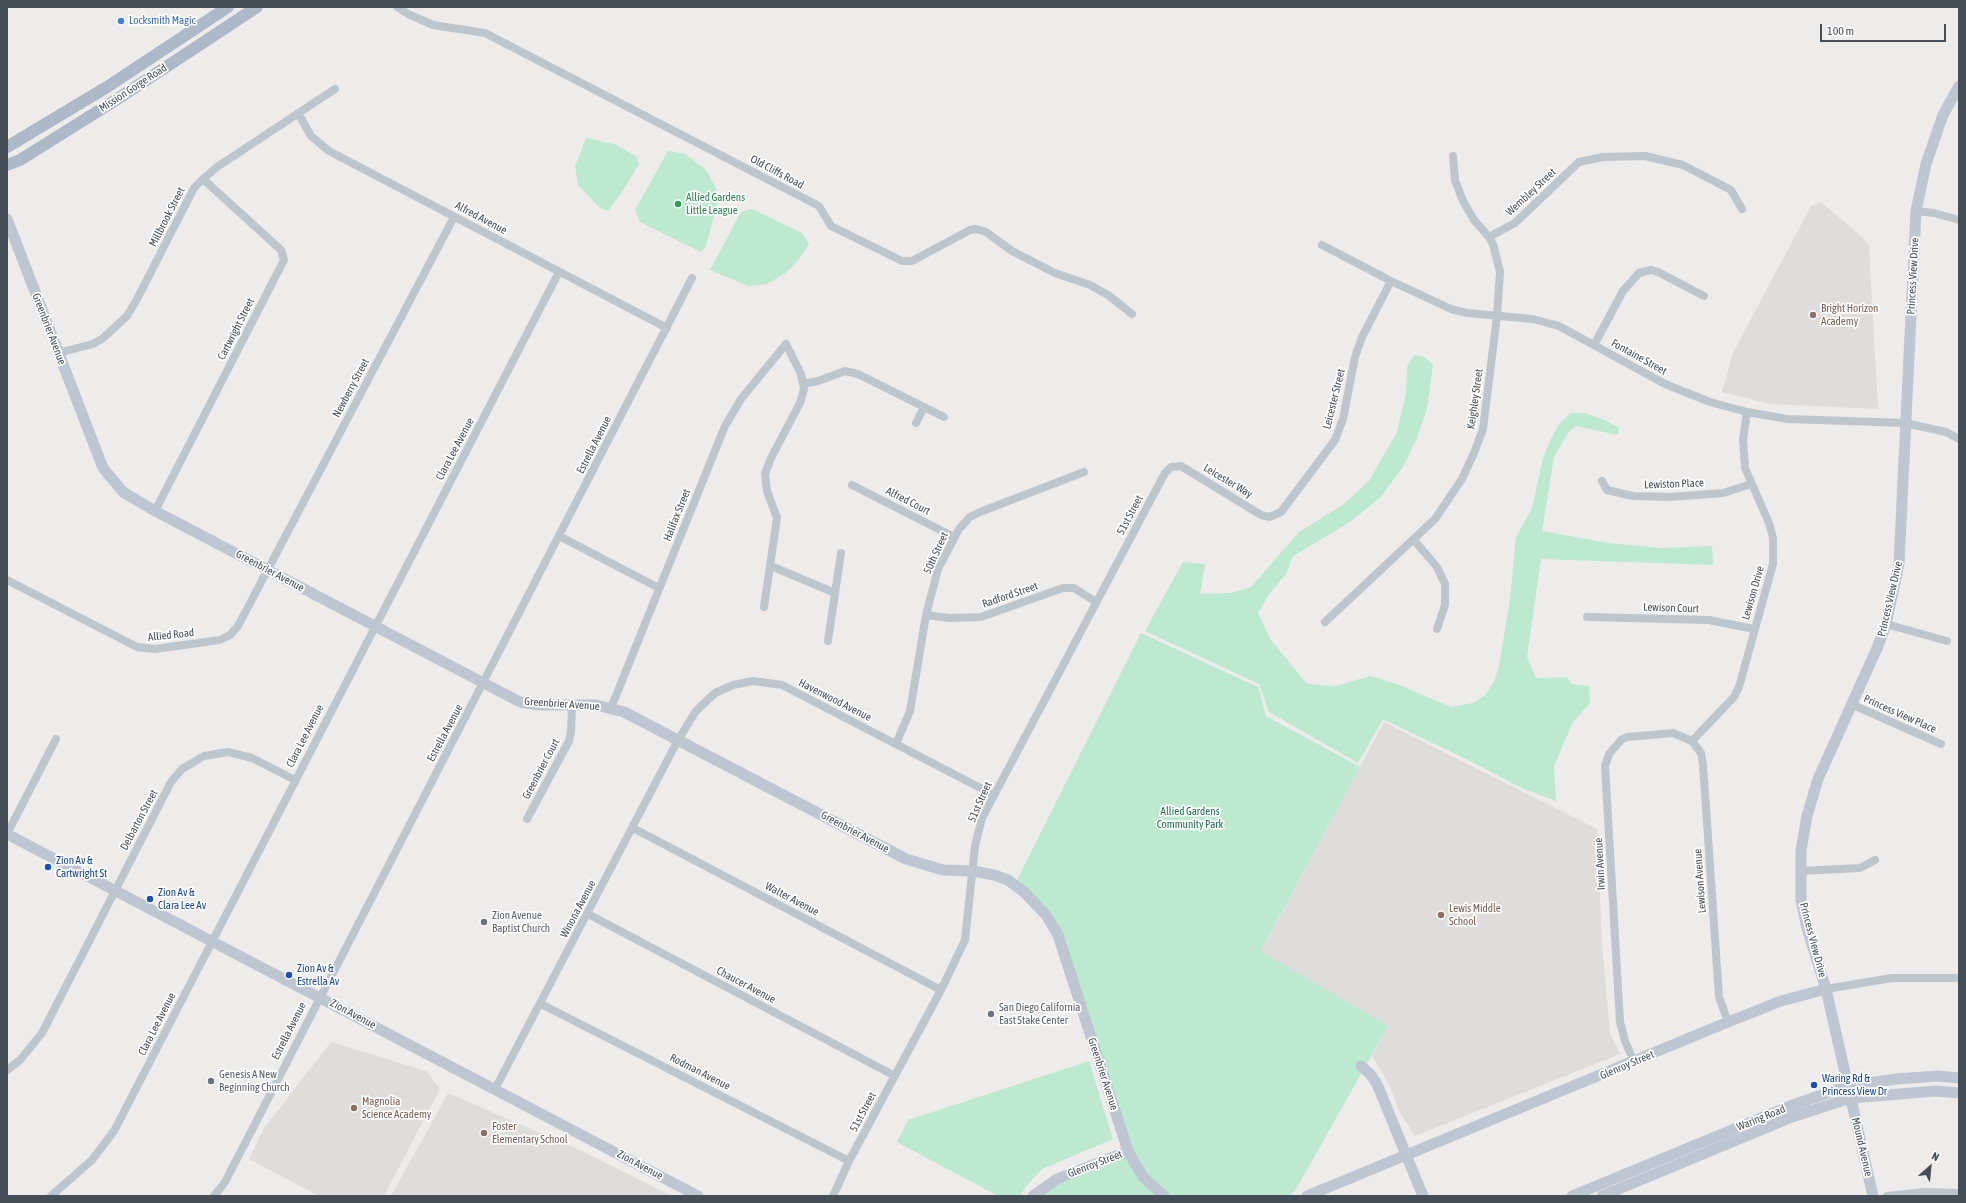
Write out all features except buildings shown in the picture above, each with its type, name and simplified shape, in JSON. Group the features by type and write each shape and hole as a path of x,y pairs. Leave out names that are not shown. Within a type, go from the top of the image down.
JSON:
{"main road":[{"name":"Mission Gorge Road","path":"7,147 107,87 228,7"},
{"name":"Mission Gorge Road","path":"7,165 20,160 113,102 257,7"},
{"name":"Princess View Drive","path":"1851,1098 1826,989 1807,928 1801,900 1801,850 1807,816 1818,779 1878,646 1886,624 1899,564 1916,211 1926,164 1943,115 1959,86"},
{"name":"Greenbrier Avenue","path":"7,219 102,468 122,492 374,627 520,702 538,705 596,705 624,712 906,859 943,870 973,871 994,874 1008,880 1024,892 1046,915 1058,935 1128,1152"},
{"name":"Zion Avenue","path":"7,834 698,1196"},
{"name":"Glenroy Street","path":"1307,1196 1728,1022 1781,1001 1826,989"},
{"path":"1361,1066 1370,1074 1377,1084 1423,1196"},
{"name":"Waring Road","path":"1572,1196 1790,1106 1848,1086 1907,1078 1938,1076 1959,1078"},
{"name":"Waring Road","path":"1602,1196 1792,1117 1851,1098 1936,1091 1959,1093"},
{"name":"Mound Avenue","path":"1851,1098 1873,1196"},
{"name":"Glenroy Street","path":"1033,1196 1057,1179 1128,1152 1143,1177 1164,1196"}],"street":[{"name":"Old Cliffs Road","path":"398,7 408,14 433,25 485,33 819,206 832,226 902,261 912,260 970,230 976,229 986,232 1012,251 1055,273 1096,288 1108,295 1132,314"},
{"name":"Millbrook Street","path":"58,354 94,344 102,339 127,316 194,188 203,179 217,168 335,89"},
{"name":"Alfred Avenue","path":"298,113 311,136 329,151 667,328"},
{"name":"Wembley Street","path":"1489,237 1515,223 1578,162 1603,156 1631,155 1664,159 1683,165 1731,190 1742,209"},
{"name":"Keighley Street","path":"1325,622 1435,519 1454,493 1477,447 1483,429 1497,316 1500,272 1493,244 1489,237 1474,220 1462,201 1455,180 1453,156"},
{"name":"Cartwright Street","path":"155,511 284,260 280,250 203,179"},
{"path":"1916,211 1934,213 1959,220"},
{"name":"Newberry Street","path":"267,570 454,217"},
{"name":"Fontaine Street","path":"1322,245 1391,281 1451,309 1497,316 1533,319 1559,326 1665,384 1710,402 1747,412 1788,419 1905,423 1946,432 1959,439"},
{"path":"1594,345 1623,291 1639,273 1651,270 1658,272 1704,296"},
{"name":"Clara Lee Avenue","path":"51,1196 92,1160 114,1131 559,272"},
{"name":"Estrella Avenue","path":"214,1196 225,1182 319,997 484,683 692,278"},
{"name":"Leicester Street","path":"1281,512 1335,440 1342,419 1355,357 1391,281"},
{"name":"Halifax Street","path":"611,708 725,426 741,400 786,344 801,374 803,384"},
{"path":"764,607 777,518 767,491 765,474 770,458 800,403 804,389 803,384 818,382 845,371 858,374 944,417"},
{"path":"916,423 924,407"},
{"name":"Lewison Drive","path":"1692,741 1734,697 1739,687 1773,564 1772,538 1769,523 1745,468 1743,440 1747,412"},
{"name":"Leicester Way","path":"1165,473 1171,467 1181,466 1261,515 1270,517 1281,512"},
{"name":"50th Street","path":"896,744 910,711 926,615 938,569 954,537 970,516 1084,472"},
{"name":"51st Street","path":"832,1196 849,1161 941,990 965,940 975,846 982,818 1165,473"},
{"name":"Lewiston Place","path":"1602,481 1607,490 1633,496 1670,497 1723,493 1751,484"},
{"name":"Alfred Court","path":"852,485 954,537"},
{"path":"559,536 659,588"},
{"path":"1414,540 1438,567 1445,584 1445,605 1437,629"},
{"path":"828,641 841,553"},
{"path":"771,566 835,593"},
{"name":"Allied Road","path":"7,580 131,645 155,649 220,640 230,635 238,626 267,570"},
{"name":"Radford Street","path":"926,615 949,618 981,617 1063,588 1074,588 1096,602"},
{"name":"Lewison Court","path":"1587,617 1710,620 1733,623 1754,629"},
{"path":"1886,624 1948,641"},
{"name":"Havenwood Avenue","path":"678,740 696,711 711,696 733,685 763,681 782,685 994,795"},
{"name":"Princess View Place","path":"1851,704 1941,744"},
{"name":"Greenbrier Court","path":"527,819 569,741 571,732 572,705"},
{"name":"Irwin Avenue","path":"1634,1062 1625,1041 1620,1022 1605,766 1609,754 1621,740 1627,737 1673,733 1692,741"},
{"path":"7,834 56,739"},
{"name":"Winona Avenue","path":"495,1089 541,1004 678,740"},
{"name":"Lewison Avenue","path":"1692,741 1701,753 1703,764 1719,997 1728,1022"},
{"name":"Delbarton Street","path":"7,1070 20,1060 42,1033 114,890 171,782 182,769 196,759 212,754 236,754 252,758 295,780"},
{"name":"Walter Avenue","path":"633,828 941,990"},
{"path":"1800,871 1860,868 1875,860"},
{"name":"Chaucer Avenue","path":"588,914 895,1076"},
{"name":"Glenroy Street","path":"1826,989 1892,978 1959,978"},
{"name":"Rodman Avenue","path":"541,1004 849,1161"},
{"path":"1887,1196 1924,1192 1959,1193"}],"shaded area":[{"name":"Bright Horizon Academy","path":"1821,202 1863,238 1869,246 1878,409 1770,404 1722,392 1733,353 1811,206"},
{"name":"Lewis Middle School","path":"1384,722 1597,829 1602,944 1610,1034 1620,1054 1415,1136 1399,1111 1389,1084 1372,1056 1388,1026 1261,952"},
{"name":"Magnolia Science Academy","path":"331,1042 426,1071 440,1089 384,1196 319,1196 249,1159 264,1128"},
{"name":"Foster Elementary School","path":"448,1093 584,1152 672,1196 391,1196"}],"green space":[{"path":"586,138 614,144 636,156 639,164 626,186 608,211 600,208 578,185 575,166"},
{"name":"Allied Gardens Little League","path":"668,151 685,154 705,169 715,186 719,198 706,246 701,252 640,222 635,210"},
{"path":"752,209 802,233 809,244 799,259 787,272 767,284 748,286 710,270 741,212"},
{"path":"1414,355 1424,357 1433,365 1427,409 1417,438 1403,467 1380,498 1347,524 1293,556 1286,574 1269,594 1258,613 1271,640 1307,684 1336,686 1370,676 1397,684 1451,707 1473,703 1485,695 1494,682 1499,666 1510,599 1516,537 1532,508 1543,458 1550,441 1558,426 1570,413 1585,413 1602,419 1619,428 1618,435 1576,426 1568,433 1554,457 1542,531 1608,543 1661,548 1712,546 1713,565 1541,559 1527,657 1536,678 1567,677 1572,684 1589,686 1590,703 1573,722 1554,766 1556,801 1522,788 1383,719 1358,763 1269,712 1259,684 1145,631 1183,562 1205,564 1200,594 1231,593 1251,587 1299,532 1344,504 1369,481 1397,432 1406,394 1407,367"},
{"name":"Allied Gardens Community Park","path":"1141,633 1258,687 1266,716 1360,767 1261,951 1388,1026 1295,1191 1289,1196 1034,1196 1128,1151 1058,935 1014,886"},
{"path":"1089,1061 1113,1139 1042,1169 1027,1185 1020,1196 998,1196 897,1142 908,1120"}],"place":[{"name":"Locksmith Magic","path":"121,21"},
{"name":"Allied Gardens Little League","path":"678,204"},
{"name":"Bright Horizon Academy","path":"1813,315"},
{"name":"Zion Av & Cartwright St","path":"48,867"},
{"name":"Zion Av & Clara Lee Av","path":"150,899"},
{"name":"Lewis Middle School","path":"1441,915"},
{"name":"Zion Avenue Baptist Church","path":"484,922"},
{"name":"Zion Av & Estrella Av","path":"289,975"},
{"name":"San Diego California East Stake Center","path":"991,1014"},
{"name":"Genesis A New Beginning Church","path":"211,1081"},
{"name":"Waring Rd & Princess View Dr","path":"1814,1085"},
{"name":"Magnolia Science Academy","path":"354,1108"},
{"name":"Foster Elementary School","path":"484,1133"}]}
